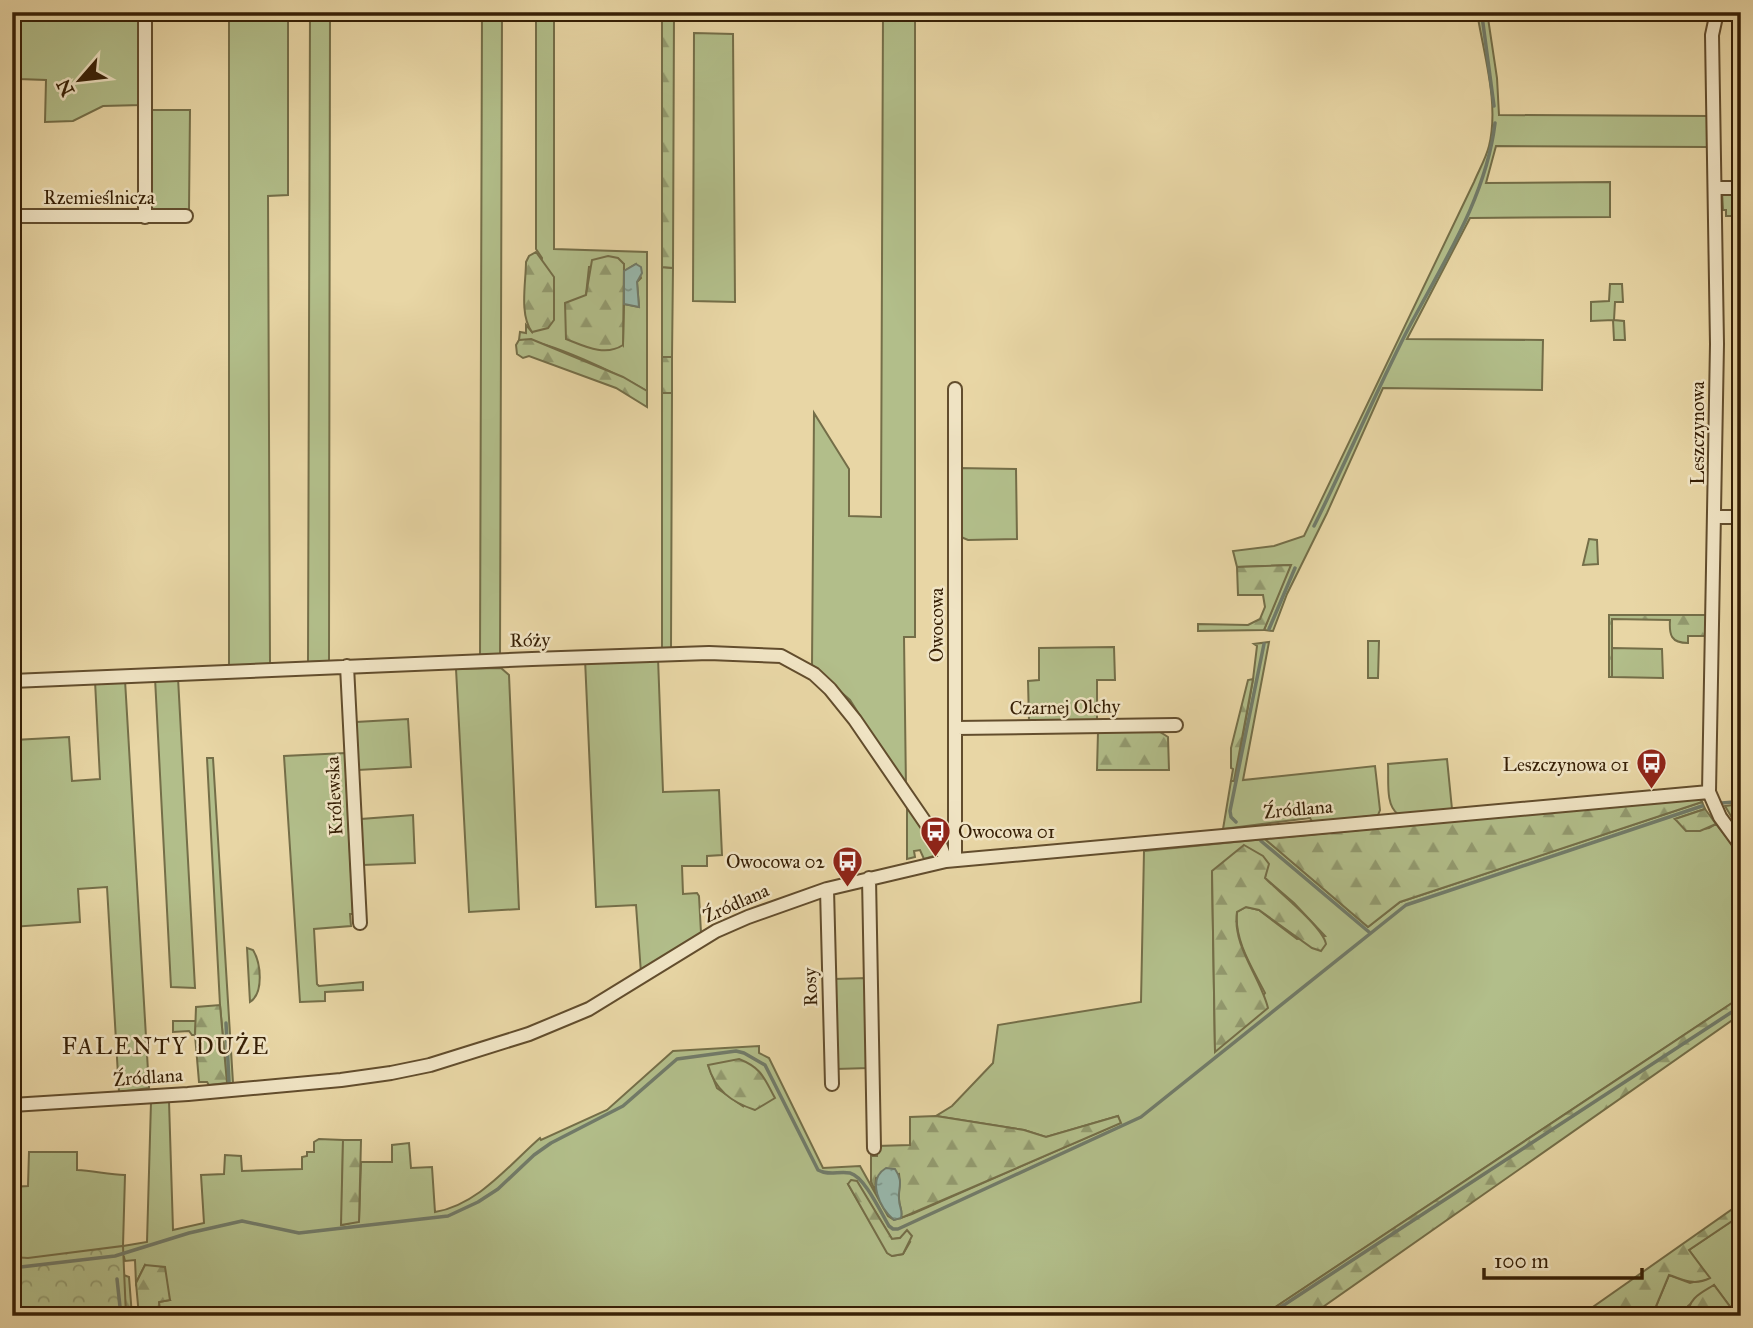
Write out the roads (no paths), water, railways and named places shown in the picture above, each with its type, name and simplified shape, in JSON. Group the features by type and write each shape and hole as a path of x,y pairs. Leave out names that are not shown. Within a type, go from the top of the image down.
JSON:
{"street":[{"path":"145,12 145,217"},
{"name":"Leszczynowa","path":"1717,12 1713,25 1712,48 1716,188 1716,517 1709,792 1720,817 1741,846"},
{"path":"1716,188 1741,188"},
{"name":"Rzemieślnicza","path":"12,216 186,216"},
{"name":"Owocowa","path":"950,861 956,728 955,389"},
{"path":"1716,517 1741,517"},
{"name":"Róży","path":"12,681 709,653 781,656 814,674 855,720 950,861"},
{"name":"Królewska","path":"347,666 360,923"},
{"name":"Czarnej Olchy","path":"956,728 1176,724"},
{"name":"Źródlana","path":"12,1105 188,1094 341,1080 430,1065 529,1034 578,1014 716,931 796,898 827,888 950,861 1709,792"},
{"path":"869,878 874,1148"},
{"name":"Rosy","path":"827,888 832,1084"}],"water":[{"path":"636,264 641,267 642,273 637,282 639,307 624,304 624,271"},
{"path":"886,1168 895,1169 900,1181 901,1218 894,1220 877,1194 877,1180"}],"waterway":[{"path":"1482,16 1494,106"},
{"path":"1314,526 1394,357 1472,205 1490,151 1495,123"},
{"path":"1269,629 1295,568"},
{"path":"1236,822 1230,811 1264,644"},
{"path":"1722,803 1741,799"},
{"path":"12,1268 115,1256 189,1233 242,1221 299,1233 448,1216 498,1189 551,1143 623,1106 677,1059 736,1051 765,1065 818,1170 856,1176 867,1188 889,1226 898,1229 1141,1117 1406,905 1702,806"},
{"path":"1261,841 1369,932"},
{"path":"1267,1316 1741,1006"},
{"path":"226,1023 229,1082"},
{"path":"117,1279 121,1316"}],"place":[{"name":"Leszczynowa 01","path":"1652,791"},
{"name":"Owocowa 01","path":"935,858"},
{"name":"Owocowa 02","path":"848,888"}],"district":[{"name":"FALENTY DUŻE","path":"166,1046"}]}
